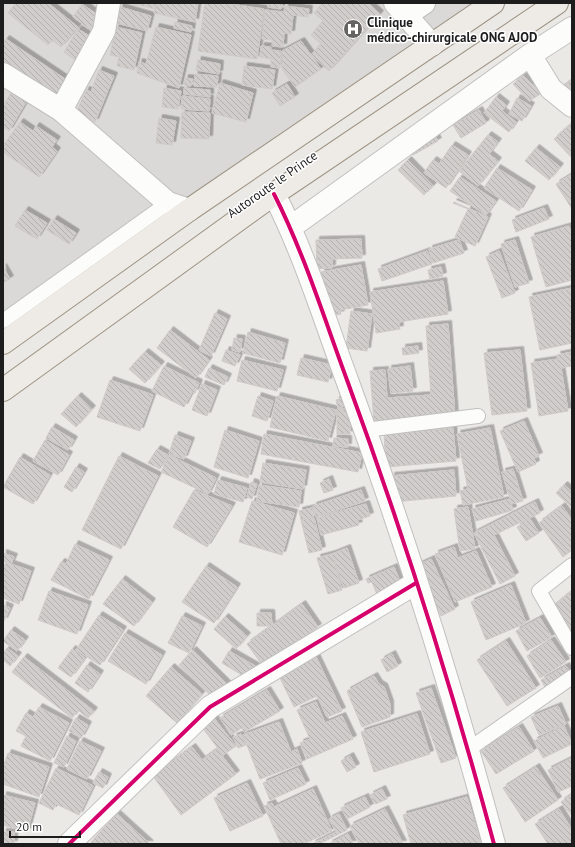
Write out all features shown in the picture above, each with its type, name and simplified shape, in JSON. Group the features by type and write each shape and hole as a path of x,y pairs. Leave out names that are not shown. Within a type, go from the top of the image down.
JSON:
{"main road":[{"name":"Autoroute le Prince","path":"3,342 189,210 494,3"},
{"name":"Autoroute le Prince","path":"3,390 274,194 557,3"}],"street":[{"path":"61,110 104,32 109,3"},
{"path":"424,3 400,9 432,45"},
{"path":"291,227 530,55 572,28"},
{"path":"530,55 551,89 572,106"},
{"path":"3,74 61,110 168,202 189,210"},
{"path":"274,194 291,227 366,430 469,749 494,844"},
{"path":"69,844 210,708 416,583"}],"lane":[{"path":"3,321 168,202"},
{"path":"366,430 478,416"},
{"path":"572,565 539,591 572,648"},
{"path":"469,749 572,677"}],"shaded area":[{"path":"3,3 481,3 3,321"}],"building":[{"path":"16,3 48,3 78,27 61,47 52,40 48,45 8,13"},
{"path":"130,3 156,3 155,9"},
{"path":"157,3 198,3 195,22 154,13"},
{"path":"205,3 223,3 264,9 257,59 198,51"},
{"path":"269,3 282,3 281,9 268,7"},
{"path":"323,3 368,3 380,14 329,71 311,55 321,44 311,35 323,21 314,13"},
{"path":"82,4 95,13 92,31 73,17"},
{"path":"285,6 309,9 308,17 293,15 291,34 284,33 283,47 272,46 273,40 262,39 265,10 284,12"},
{"path":"120,7 151,16 147,31 116,23"},
{"path":"175,22 192,26 191,32 174,28"},
{"path":"116,27 142,33 134,70 117,66 119,57 110,55"},
{"path":"156,27 191,35 179,88 137,73 139,62 146,64"},
{"path":"78,29 93,38 75,60 64,52"},
{"path":"6,39 74,85 61,103 3,63 3,43"},
{"path":"301,41 321,69 295,87 282,69 282,51"},
{"path":"261,46 271,47 271,50 281,51 280,68 271,67 271,59 260,57"},
{"path":"198,60 220,64 219,74 196,70"},
{"path":"244,66 275,70 272,89 242,85"},
{"path":"99,70 114,76 95,122 76,114 86,90 91,92"},
{"path":"195,74 218,76 217,87 194,86"},
{"path":"523,76 542,93 529,101 513,84"},
{"path":"185,78 193,79 191,86 184,85"},
{"path":"572,80 572,103 560,89"},
{"path":"220,83 253,93 246,122 212,113"},
{"path":"287,84 295,97 280,106 272,93"},
{"path":"164,88 181,91 178,109 162,107"},
{"path":"184,88 210,90 210,97 184,94"},
{"path":"11,93 26,102 9,131 3,127 3,106"},
{"path":"182,96 210,99 209,111 181,109"},
{"path":"496,97 506,105 502,111 516,122 509,132 484,113"},
{"path":"517,98 531,106 522,121 509,114"},
{"path":"479,110 486,123 461,138 453,125"},
{"path":"182,112 210,113 209,139 181,138"},
{"path":"159,118 176,121 172,145 156,143"},
{"path":"20,122 33,131 36,126 57,140 52,147 57,151 39,177 3,152 3,146"},
{"path":"572,123 572,158 554,139"},
{"path":"433,133 438,141 413,155 408,147"},
{"path":"488,135 498,142 489,154 498,161 478,186 459,171"},
{"path":"452,145 468,155 446,188 424,173 433,160 439,164"},
{"path":"536,148 560,167 549,180 525,161"},
{"path":"408,160 433,186 424,195 398,170"},
{"path":"497,168 532,190 519,211 484,188"},
{"path":"572,174 572,209 556,184"},
{"path":"460,177 496,201 486,215 450,191"},
{"path":"454,202 488,217 475,246 455,237 468,209 453,203"},
{"path":"544,208 549,219 516,232 512,220"},
{"path":"25,210 47,223 37,239 15,226"},
{"path":"54,219 76,233 69,244 47,230"},
{"path":"569,226 572,235 572,280 546,287 531,237"},
{"path":"361,239 362,258 332,259 332,268 317,269 316,240"},
{"path":"459,240 464,253 433,263 429,249"},
{"path":"515,240 529,283 515,287 501,244"},
{"path":"427,251 432,264 382,281 378,269"},
{"path":"499,251 515,293 502,298 486,257"},
{"path":"361,265 368,305 340,310 341,314 329,316 321,272"},
{"path":"3,267 10,279 3,283"},
{"path":"441,267 443,276 430,279 428,270"},
{"path":"443,281 448,314 399,322 400,329 376,333 370,292"},
{"path":"572,288 572,343 540,350 529,297"},
{"path":"351,311 372,314 367,351 346,348"},
{"path":"215,313 227,319 211,356 199,350"},
{"path":"448,324 455,417 374,422 370,371 385,370 387,398 431,395 426,326"},
{"path":"170,330 209,360 196,378 157,348"},
{"path":"248,332 285,343 280,363 243,353"},
{"path":"234,338 242,339 240,352 232,350"},
{"path":"418,346 419,353 403,355 402,348"},
{"path":"226,350 240,355 235,366 222,361"},
{"path":"520,350 527,411 492,415 484,353"},
{"path":"145,352 161,365 145,383 129,369"},
{"path":"572,352 572,366 561,368 568,411 539,416 531,363 558,359 557,355"},
{"path":"301,358 332,365 328,382 297,375"},
{"path":"242,360 283,370 277,391 237,381"},
{"path":"164,366 199,383 195,393 192,392 184,407 152,391"},
{"path":"410,366 413,391 391,393 388,369"},
{"path":"209,368 228,377 224,385 205,377"},
{"path":"110,380 153,395 140,431 97,417"},
{"path":"202,384 217,390 207,416 192,410"},
{"path":"78,396 92,409 76,427 61,414"},
{"path":"258,396 273,401 267,421 252,416"},
{"path":"277,396 336,410 328,441 270,427"},
{"path":"346,397 349,405 338,408 336,400"},
{"path":"337,409 350,409 350,434 337,434"},
{"path":"524,421 539,456 534,458 536,464 518,472 500,431"},
{"path":"52,427 74,440 68,450 46,438"},
{"path":"453,428 456,461 386,467 384,433"},
{"path":"490,428 504,497 463,505 460,491 468,489 457,434"},
{"path":"225,430 259,441 248,478 214,467"},
{"path":"264,434 362,453 358,472 261,454"},
{"path":"175,435 191,441 184,459 169,454"},
{"path":"334,438 348,439 348,447 333,446"},
{"path":"45,440 69,455 58,475 33,461"},
{"path":"157,449 168,455 160,469 148,463"},
{"path":"169,455 216,478 208,494 161,472"},
{"path":"119,456 158,476 121,549 82,530"},
{"path":"20,457 50,475 33,504 3,487"},
{"path":"263,463 306,470 303,489 260,482"},
{"path":"76,467 84,472 72,492 64,487"},
{"path":"513,469 523,501 511,504 513,510 476,521 472,509 510,499 502,472"},
{"path":"454,470 456,496 394,502 391,476"},
{"path":"329,479 333,490 324,493 320,483"},
{"path":"218,480 247,488 243,502 214,494"},
{"path":"251,482 257,484 252,499 247,497"},
{"path":"259,485 301,491 299,507 257,501"},
{"path":"564,485 572,492 572,508 556,493"},
{"path":"194,490 232,506 207,547 173,527"},
{"path":"361,490 365,501 316,517 313,506"},
{"path":"252,501 294,513 282,555 239,542"},
{"path":"535,502 540,513 494,535 515,576 500,584 474,533"},
{"path":"366,504 370,516 357,520 359,525 321,535 317,518"},
{"path":"562,506 572,520 572,550 563,557 539,523"},
{"path":"468,507 475,549 460,551 454,509"},
{"path":"312,508 314,516 301,520 299,511"},
{"path":"314,518 322,550 309,553 301,520"},
{"path":"530,519 539,533 526,541 517,527"},
{"path":"75,544 109,560 89,599 51,580 61,562 66,564"},
{"path":"454,547 458,558 476,551 492,587 455,602 435,554"},
{"path":"347,548 359,583 344,588 332,554"},
{"path":"3,553 14,557 11,564 31,571 19,604 3,598 3,569 6,562 3,561"},
{"path":"332,554 342,590 328,594 317,558"},
{"path":"431,559 455,609 441,616 418,565"},
{"path":"206,566 237,587 214,623 182,602"},
{"path":"394,567 402,586 378,597 372,582 368,583 366,579"},
{"path":"122,579 152,602 134,626 103,604"},
{"path":"511,585 526,623 486,640 471,602"},
{"path":"49,591 88,605 77,634 38,620"},
{"path":"572,591 572,637 550,609"},
{"path":"302,604 318,627 263,666 247,644"},
{"path":"3,605 10,608 4,621 3,621"},
{"path":"257,613 271,613 272,626 257,626"},
{"path":"99,615 123,630 100,665 76,650"},
{"path":"182,616 202,626 189,653 168,643"},
{"path":"225,617 247,636 236,649 214,629"},
{"path":"540,618 552,637 527,651 516,631"},
{"path":"11,630 25,640 17,651 3,641"},
{"path":"125,633 162,655 146,684 108,661"},
{"path":"551,640 566,662 540,678 527,656"},
{"path":"506,641 536,688 507,706 477,660"},
{"path":"7,648 18,656 10,666 3,660 3,654"},
{"path":"72,649 85,658 71,677 58,668"},
{"path":"193,650 228,685 214,699 179,665"},
{"path":"229,651 257,667 250,680 222,663"},
{"path":"392,654 398,666 387,672 381,660"},
{"path":"24,657 94,711 88,718 78,710 72,718 12,672"},
{"path":"316,657 342,711 327,717 317,696 294,707 278,674"},
{"path":"87,665 100,674 88,692 75,683"},
{"path":"566,666 571,674 546,689 541,680"},
{"path":"171,667 202,694 177,723 146,696"},
{"path":"374,676 379,684 384,687 390,704 390,717 362,727 347,691"},
{"path":"431,688 456,758 441,763 416,693"},
{"path":"267,690 280,711 244,732 242,728 231,735 220,718"},
{"path":"316,702 325,723 342,716 353,739 307,759 300,743 310,739 297,710"},
{"path":"558,706 566,724 539,735 531,717"},
{"path":"39,707 69,723 50,761 21,746 26,736 16,731 26,713 33,717"},
{"path":"417,714 430,754 374,772 361,732"},
{"path":"213,717 236,746 223,755 201,726"},
{"path":"76,718 88,725 81,738 69,731"},
{"path":"279,722 291,752 297,749 302,763 260,779 243,735"},
{"path":"564,726 572,744 543,758 534,741"},
{"path":"519,727 534,751 496,774 481,751"},
{"path":"241,734 246,745 238,748 233,737"},
{"path":"67,736 76,741 64,767 54,763"},
{"path":"80,741 101,751 87,779 67,769"},
{"path":"192,747 202,760 217,749 236,774 181,815 153,776"},
{"path":"8,753 49,767 39,797 3,784 3,767"},
{"path":"350,756 356,767 347,772 341,761"},
{"path":"572,758 572,786 558,792 548,770"},
{"path":"536,767 558,800 525,822 503,788"},
{"path":"56,768 93,786 79,815 56,804 53,810 39,803"},
{"path":"298,768 306,784 270,800 263,783"},
{"path":"99,772 108,777 103,788 93,783"},
{"path":"247,783 263,816 230,831 214,798"},
{"path":"313,789 332,831 307,842 308,844 281,844 264,806 272,803 274,807"},
{"path":"382,789 387,799 375,804 370,795"},
{"path":"572,794 572,816 561,802"},
{"path":"3,795 35,803 27,832 3,825"},
{"path":"365,797 370,807 347,819 341,808"},
{"path":"467,797 481,844 411,844 403,815"},
{"path":"385,809 403,844 359,844 350,826"},
{"path":"559,809 572,830 572,844 548,844 535,824"},
{"path":"117,814 150,844 93,844 91,842"},
{"path":"339,814 347,830 319,844 312,844 336,832 329,819"},
{"path":"3,832 14,832 14,844 3,844"},
{"path":"348,834 353,844 329,844"}],"cycle path":[{"path":"274,194 295,239 313,286 388,495 444,669 494,844"},
{"path":"69,844 210,707 416,583"}],"place":[{"name":"Clinique médico-chirurgicale ONG AJOD","path":"353,29"}]}
